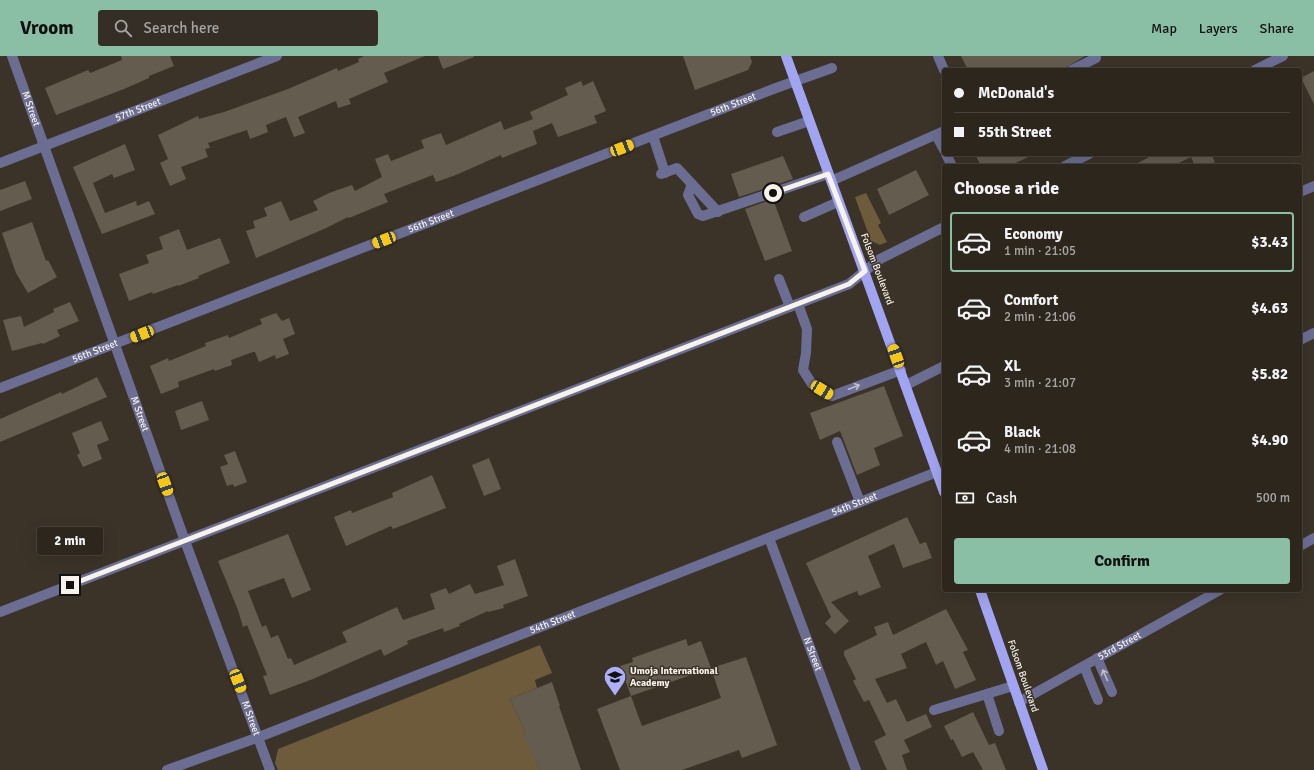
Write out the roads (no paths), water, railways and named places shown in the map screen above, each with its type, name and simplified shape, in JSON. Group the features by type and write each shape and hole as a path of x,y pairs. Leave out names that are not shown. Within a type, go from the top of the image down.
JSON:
{"main road":[{"name":"Folsom Boulevard","path":"786,56 942,486"},
{"name":"Folsom Boulevard","path":"981,592 1043,770"}],"street":[{"name":"M Street","path":"12,56 185,541 270,770"},
{"name":"57th Street","path":"0,163 277,56"},
{"path":"938,56 943,68"},
{"path":"1076,68 1096,58 1094,56"},
{"path":"1259,68 1283,56"},
{"name":"56th Street","path":"0,388 832,68"},
{"path":"777,132 810,120"},
{"path":"692,184 688,195 698,214 703,216 830,178 940,133"},
{"path":"653,136 663,174 677,168 718,212"},
{"path":"1069,164 1085,156"},
{"path":"1302,191 1314,186"},
{"path":"804,217 838,202"},
{"path":"0,612 849,284 880,259 942,228"},
{"path":"779,279 807,329 806,353 803,370 812,384 832,396 901,370"},
{"path":"1302,339 1314,333"},
{"path":"906,385 942,367"},
{"path":"837,442 860,502"},
{"name":"54th Street","path":"167,770 259,737 937,472"},
{"name":"N Street","path":"770,538 856,770"},
{"path":"1302,545 1314,538"},
{"name":"53rd Street","path":"1019,702 1216,592"},
{"path":"1097,658 1112,692"},
{"path":"1084,666 1098,700"},
{"path":"934,710 1013,686"},
{"path":"987,694 999,731"}],"place":[{"name":"Umoja International Academy","path":"615,696"}]}
